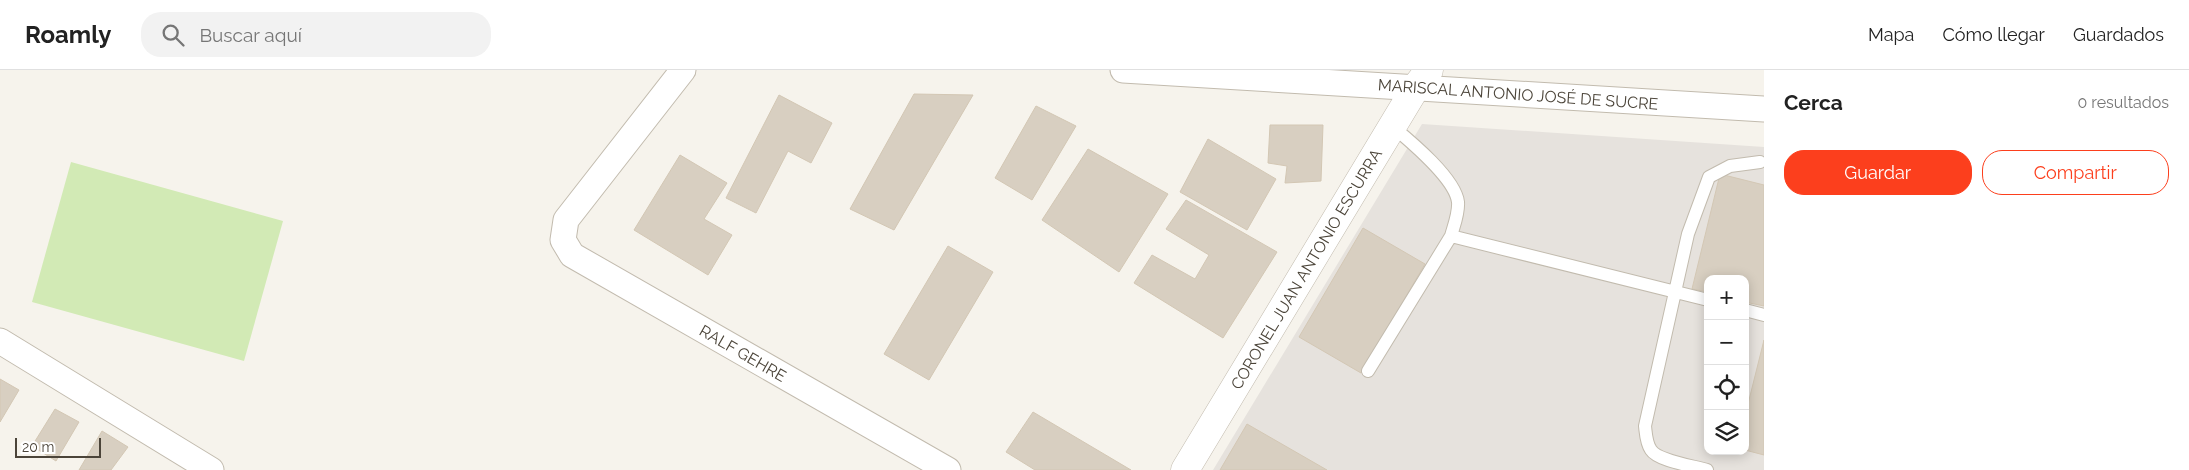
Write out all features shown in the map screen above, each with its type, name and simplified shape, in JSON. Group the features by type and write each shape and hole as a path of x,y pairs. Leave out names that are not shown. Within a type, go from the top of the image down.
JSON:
{"street":[{"name":"RALF GEHRE","path":"683,70 566,220 563,240 572,255 948,470"},
{"name":"MARISCAL ANTONIO JOSÉ DE SUCRE","path":"1123,70 1422,79 1764,109"},
{"name":"CORONEL JUAN ANTONIO ESCURRA","path":"1184,470 1422,79"},
{"path":"0,341 211,470"}],"lane":[{"path":"1368,371 1451,236 1457,216 1458,201 1450,185 1422,151 1392,126"},
{"path":"1707,470 1662,458 1651,451 1646,438 1645,426 1688,234 1709,177 1730,166 1760,162"},
{"path":"1451,236 1704,299"},
{"path":"1749,311 1764,315"}],"shaded area":[{"path":"1422,124 1764,147 1764,470 1213,470"}],"green space":[{"path":"71,162 283,221 244,361 32,302"}],"building":[{"path":"914,94 973,95 894,230 850,209"},
{"path":"779,95 832,123 811,163 788,151 756,213 726,198"},
{"path":"1036,106 1076,126 1032,200 995,178"},
{"path":"1270,125 1323,125 1321,181 1285,183 1287,166 1268,163"},
{"path":"1208,139 1276,179 1247,230 1180,192"},
{"path":"1088,149 1168,194 1119,272 1042,220"},
{"path":"680,155 727,183 704,219 732,235 708,275 634,230"},
{"path":"1720,174 1764,185 1764,306 1749,303 1749,275 1704,275 1704,291 1692,289"},
{"path":"1186,200 1277,252 1223,338 1134,283 1152,255 1195,279 1209,255 1166,229"},
{"path":"1363,228 1425,264 1361,373 1299,337"},
{"path":"948,246 993,272 929,380 884,354"},
{"path":"1764,340 1764,455 1749,451 1749,400"},
{"path":"0,379 19,390 0,422"},
{"path":"55,409 79,422 56,461 32,446"},
{"path":"1033,412 1131,470 1035,470 1006,452"},
{"path":"1247,424 1327,470 1220,470"},
{"path":"102,431 128,447 111,470 79,470"}]}
